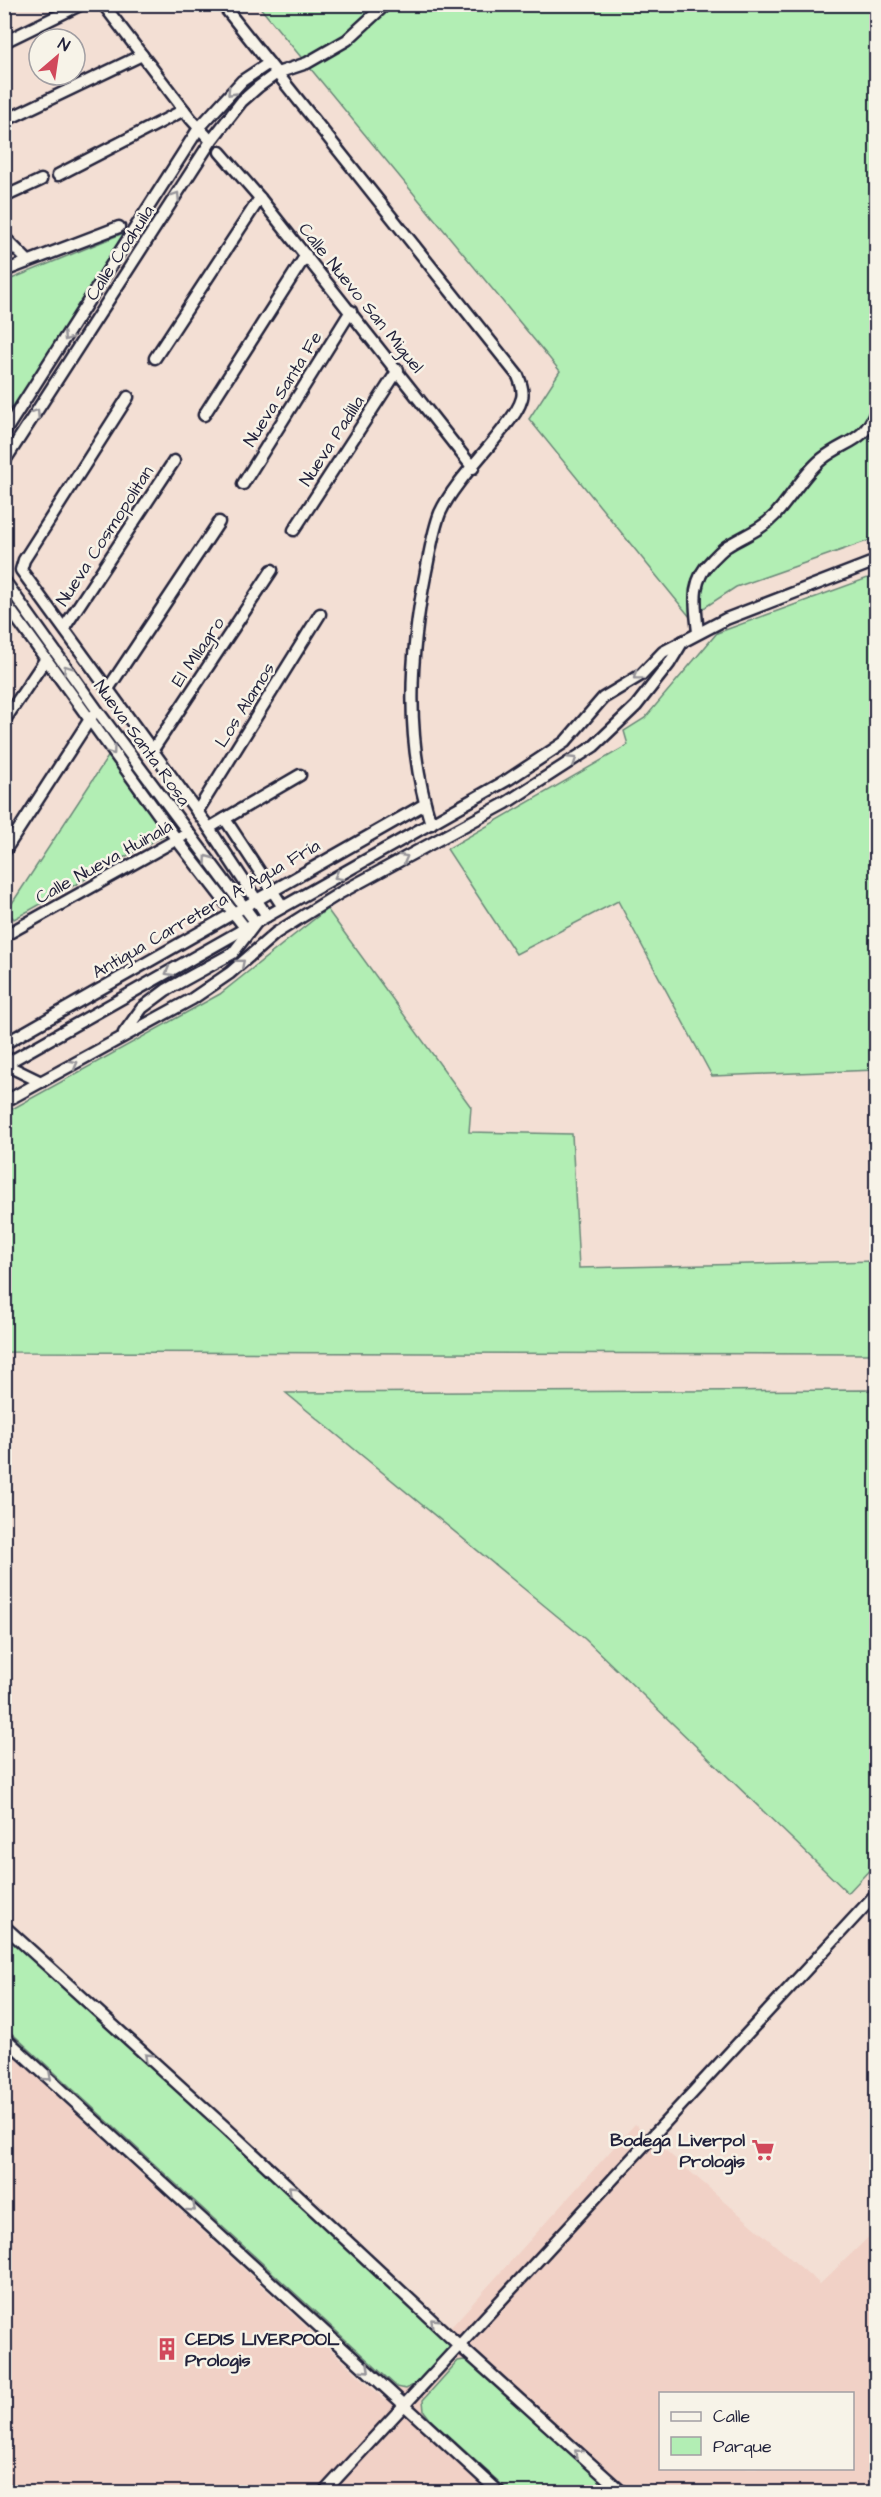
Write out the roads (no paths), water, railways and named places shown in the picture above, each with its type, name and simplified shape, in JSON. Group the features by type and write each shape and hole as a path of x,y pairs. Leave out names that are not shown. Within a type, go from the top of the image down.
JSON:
{"street":[{"path":"4,42 82,4"},
{"path":"103,4 184,110 212,141"},
{"path":"222,4 518,376 523,396 520,405 445,502 439,516 418,610 413,654 412,728 414,756 431,824"},
{"path":"277,73 307,63 347,40 386,4"},
{"path":"4,121 142,55"},
{"name":"Calle Coahuila","path":"4,433 199,128 242,81 269,63"},
{"name":"Calle Coahuila","path":"5,459 212,141 242,101 277,73"},
{"path":"58,175 184,110"},
{"name":"Calle Nuevo San Miguel","path":"220,152 351,311 473,468"},
{"path":"4,197 41,180"},
{"path":"155,358 260,198"},
{"path":"4,271 119,226"},
{"path":"4,237 28,261"},
{"path":"204,415 306,255"},
{"name":"Nueva Santa Fe","path":"243,484 351,311"},
{"path":"78,319 91,328"},
{"name":"Nueva Padilla","path":"294,530 398,370"},
{"path":"128,397 24,560 21,570 23,576 64,628 209,828 267,916"},
{"path":"698,632 694,595 697,580 703,569 726,546 760,529 776,514 806,475 822,459 858,438 870,426 876,412"},
{"name":"Nueva Cosmopolitan","path":"64,628 174,461"},
{"path":"108,689 219,522"},
{"path":"5,1064 481,795 565,742 603,698 641,675 663,652 683,640 759,605 876,561"},
{"name":"El MIlagro","path":"152,751 272,570"},
{"name":"Nueva Santa Rosa","path":"4,580 188,833 251,926"},
{"name":"Nueva Santa Rosa","path":"4,601 177,840 239,909"},
{"name":"Los Alamos","path":"197,812 320,614"},
{"path":"4,1102 192,999 230,973 276,933 340,893 506,803 594,746 651,687 683,640"},
{"path":"4,721 45,660"},
{"path":"4,852 97,710"},
{"path":"209,828 300,775"},
{"name":"Antigua Carretera A Agua Fría","path":"4,1044 425,804"},
{"path":"225,819 270,891 283,907"},
{"name":"Calle Nueva Huinalá","path":"6,933 188,833"},
{"path":"121,1037 142,1008 166,990 233,953 251,926"},
{"path":"5,1064 41,1082"},
{"path":"324,2493 876,1894"},
{"path":"4,1926 225,2127 459,2346 622,2493"},
{"path":"4,2037 499,2493"}],"place":[{"name":"Bodega Liverpol Prologis","path":"763,2150"},
{"name":"CEDIS LIVERPOOL Prologis","path":"167,2349"}]}
